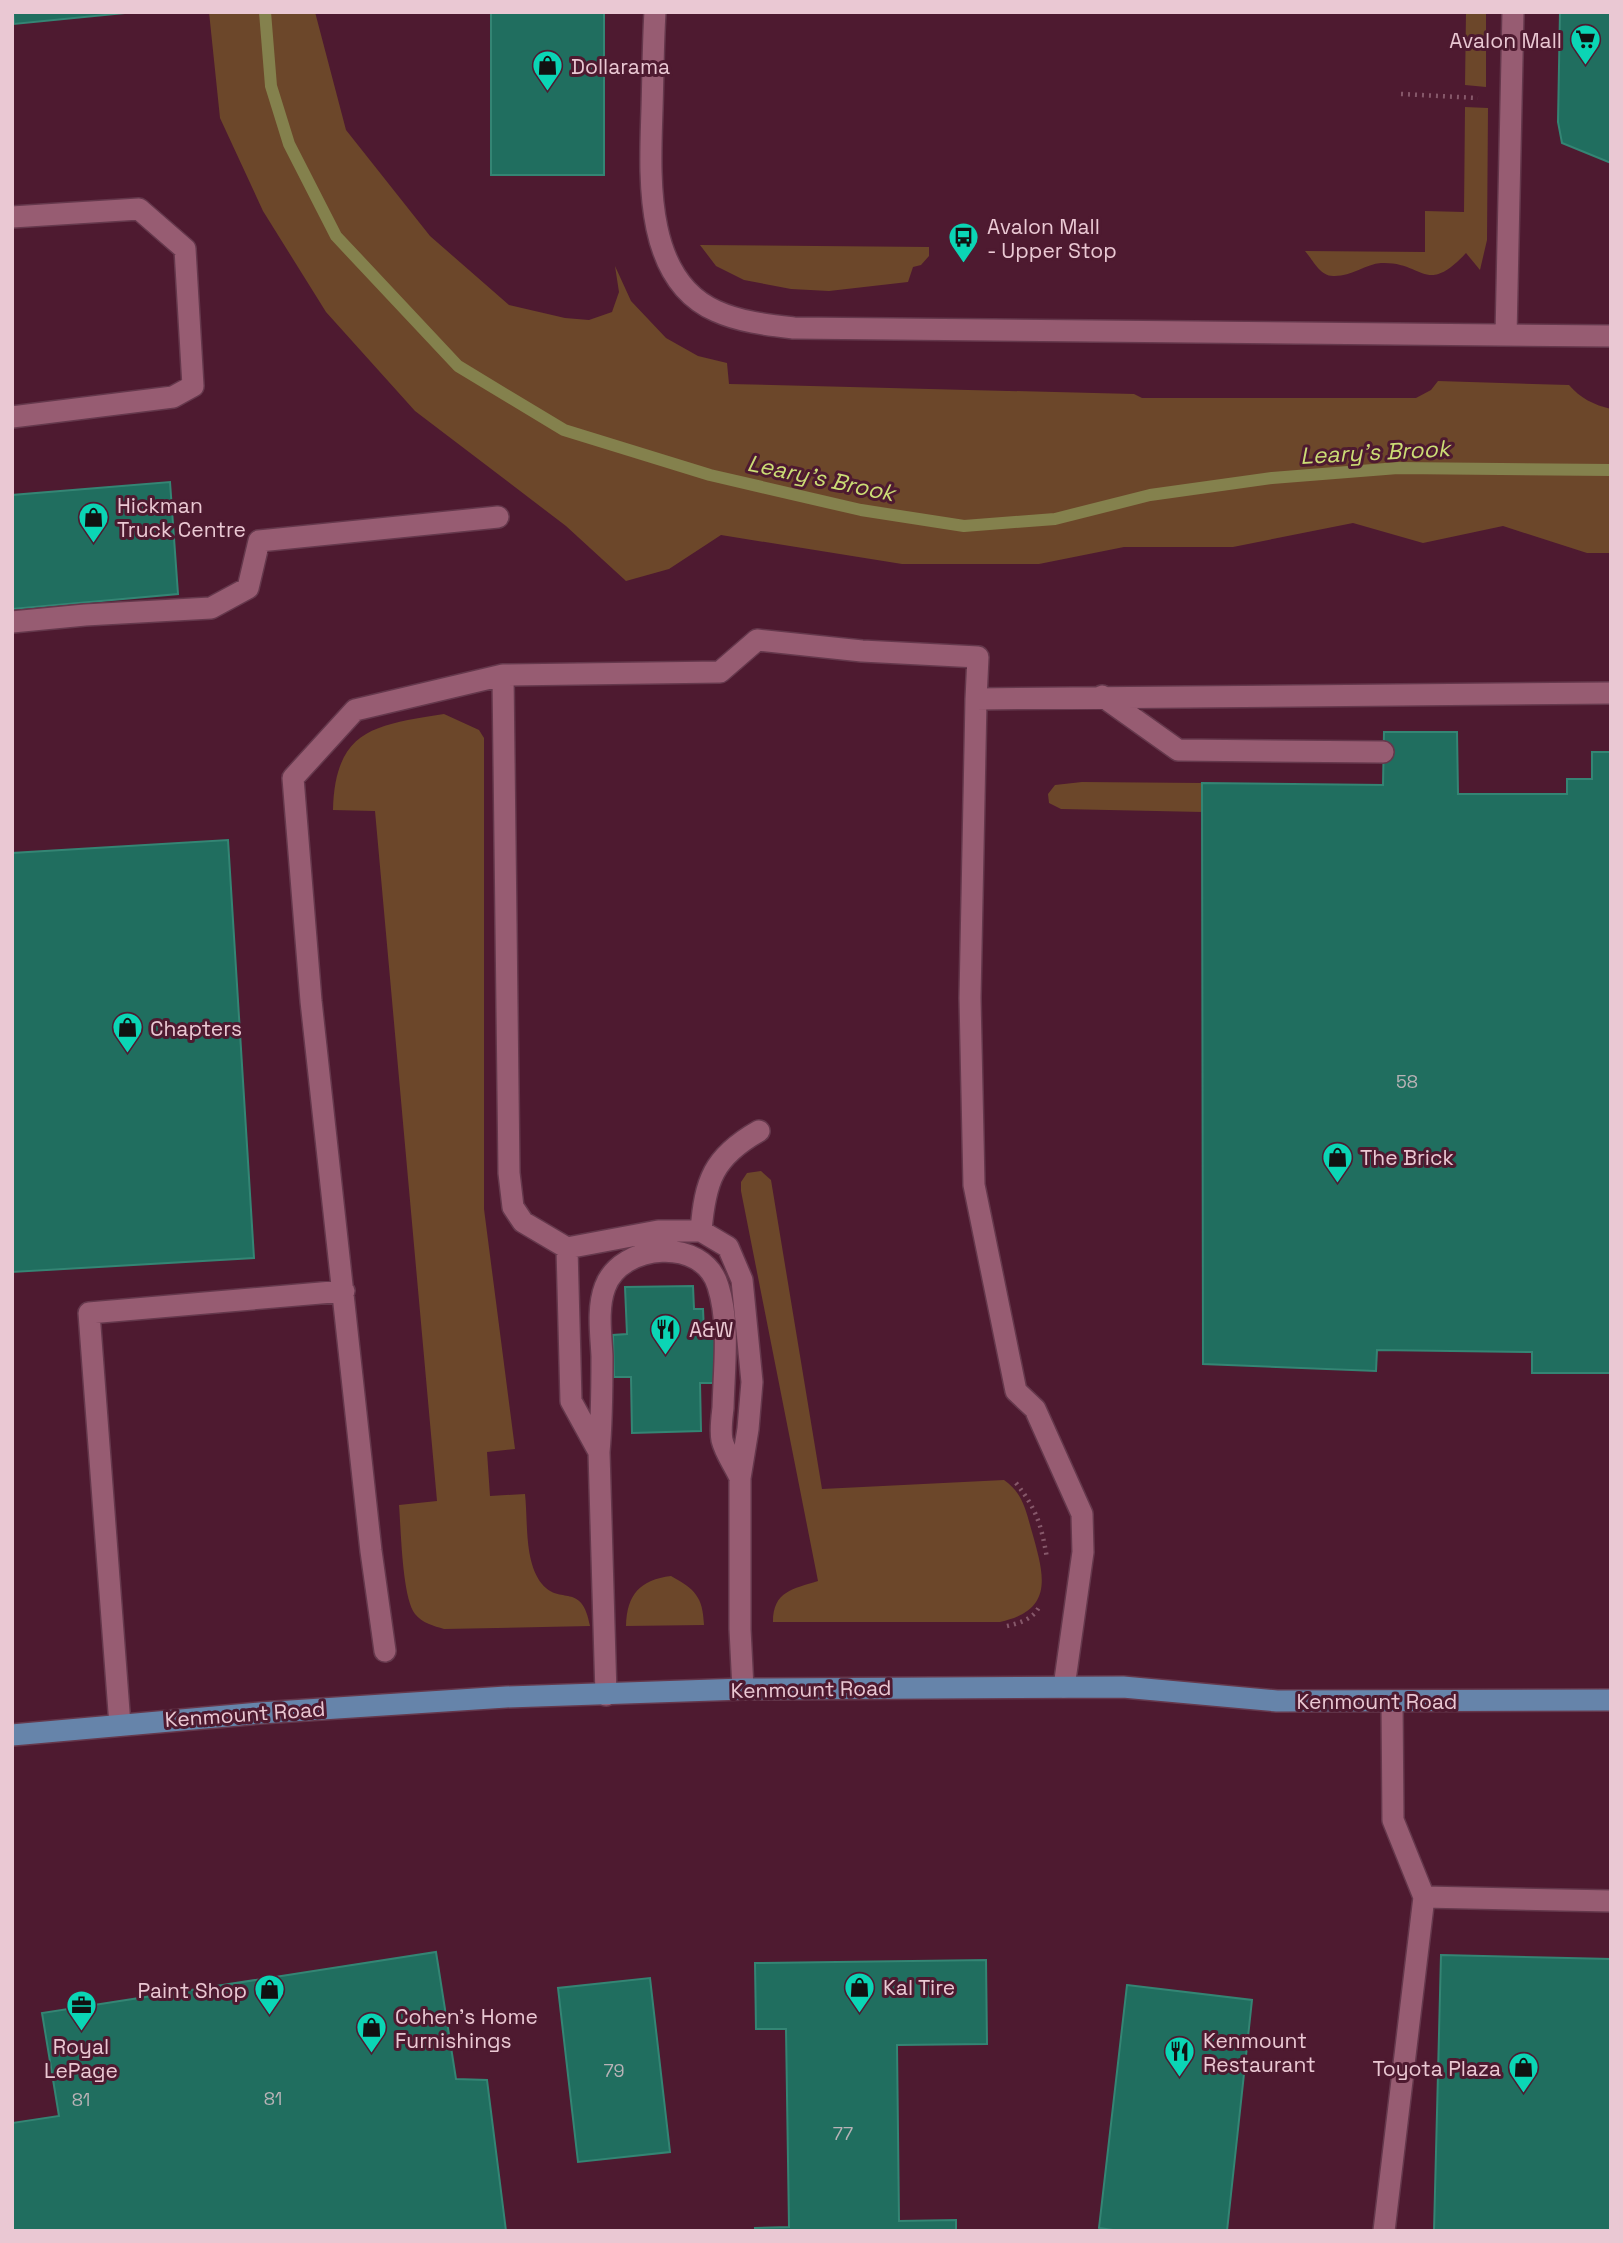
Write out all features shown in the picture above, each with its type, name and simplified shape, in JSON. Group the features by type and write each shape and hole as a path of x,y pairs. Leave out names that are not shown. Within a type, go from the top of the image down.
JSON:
{"main road":[{"name":"Kenmount Road","path":"12,1735 260,1713 506,1697 743,1689 1123,1687 1277,1701 1611,1700"}],"lane":[{"path":"655,12 650,166 657,232 669,265 687,291 715,311 751,322 794,328 1611,336"},
{"path":"1506,335 1513,12"},
{"path":"12,217 139,209 185,249 193,386 173,397 12,417"},
{"path":"12,622 211,608 248,588 259,541 498,517"},
{"path":"385,1651 371,1551 311,1001 293,778 355,710 503,675 720,672 757,640 862,651 978,657 970,998 974,1185 1016,1391 1035,1409 1083,1514 1083,1552 1063,1687"},
{"path":"503,675 509,1173 513,1207 523,1222 568,1248 658,1231 701,1231 728,1247 742,1280 752,1382 740,1478 740,1629 743,1689"},
{"path":"976,699 1611,693"},
{"path":"1102,696 1178,750 1383,752"},
{"path":"701,1231 704,1194 725,1154 759,1131"},
{"path":"568,1248 571,1401 599,1452"},
{"path":"606,1695 599,1452 602,1413 601,1310 610,1275 621,1264 654,1252 675,1252 699,1259 710,1268 720,1290 725,1321 722,1439 740,1478"},
{"path":"120,1725 89,1313 344,1291"},
{"path":"1384,2231 1424,1897 1393,1820 1392,1702"},
{"path":"1424,1897 1611,1901"}],"path":[{"path":"1401,94 1465,96"},
{"path":"1016,1483 1031,1502 1041,1524 1048,1563"},
{"path":"1007,1626 1023,1622 1037,1611 1041,1602"}],"shaded area":[{"path":"209,12 315,12 346,130 430,236 509,305 565,318 589,320 612,312 619,292 615,266 631,301 666,338 698,356 727,363 729,384 1134,394 1142,398 1416,398 1431,390 1438,381 1569,385 1588,400 1611,409 1611,553 1587,553 1503,526 1423,543 1353,523 1233,547 1124,547 1039,564 902,564 721,535 669,569 626,581 566,526 415,411 326,312 263,211 220,118"},
{"path":"1466,12 1486,14 1486,87 1465,85"},
{"path":"1465,107 1488,108 1487,240 1480,270 1466,253 1452,266 1432,275 1395,264 1381,263 1339,276 1328,275 1321,270 1305,251 1425,252 1425,211 1464,212"},
{"path":"700,245 929,247 929,256 921,265 913,267 908,282 829,291 791,289 744,280 716,266"},
{"path":"444,714 479,730 484,738 484,1209 515,1449 487,1452 490,1496 525,1494 528,1541 536,1575 549,1590 570,1596 582,1604 590,1626 444,1629 418,1617 407,1593 399,1505 437,1501 375,811 333,810 341,762 363,736 398,722"},
{"path":"1082,782 1202,783 1203,812 1061,809 1049,803 1048,794 1055,785"},
{"path":"761,1171 771,1180 822,1489 1004,1480 1016,1491 1023,1503 1040,1563 1041,1589 1030,1609 1000,1622 773,1622 777,1604 786,1593 818,1581 741,1191 741,1182 747,1173"},
{"path":"671,1576 696,1595 702,1607 704,1625 626,1626 629,1605 637,1590 651,1581"}],"building":[{"path":"13,12 135,12 14,24"},
{"name":"Dollarama","path":"491,12 604,12 604,175 491,175"},
{"name":"Avalon Mall","path":"1560,12 1611,12 1611,163 1562,143 1558,122"},
{"name":"Hickman Truck Centre","path":"170,482 178,594 12,609 12,495"},
{"path":"1384,732 1457,732 1458,794 1567,794 1567,779 1592,779 1592,752 1611,752 1611,1373 1532,1373 1532,1352 1377,1350 1376,1371 1203,1364 1202,783 1383,785"},
{"name":"Chapters","path":"228,840 254,1258 12,1272 12,853"},
{"name":"A&W","path":"693,1286 694,1309 703,1309 704,1331 718,1330 720,1383 700,1383 701,1431 632,1433 631,1377 614,1377 613,1335 627,1334 625,1287"},
{"path":"436,1952 456,2079 487,2080 506,2231 12,2231 12,2123 59,2116 42,2013"},
{"name":"Toyota Plaza","path":"1441,1955 1611,1959 1611,2231 1434,2231"},
{"path":"986,1960 987,2044 897,2045 899,2221 956,2220 956,2231 755,2231 755,2228 789,2227 786,2029 756,2029 755,1963"},
{"path":"650,1978 670,2152 578,2162 558,1988"},
{"name":"Kenmount Restaurant","path":"1127,1985 1252,2000 1227,2231 1120,2231 1099,2228"}],"waterway":[{"name":"Leary's Brook","path":"265,12 271,86 289,144 336,236 458,366 564,430 710,475 861,510 964,526 1055,519 1150,495 1272,478 1398,468 1611,470"}],"place":[{"name":"Avalon Mall","path":"1585,67"},
{"name":"Dollarama","path":"548,93"},
{"name":"Avalon Mall - Upper Stop","path":"964,265"},
{"name":"Hickman Truck Centre","path":"94,544"},
{"name":"Chapters","path":"127,1055"},
{"name":"The Brick","path":"1337,1184"},
{"name":"A&W","path":"666,1356"},
{"name":"Kal Tire","path":"860,2014"},
{"name":"Paint Shop","path":"270,2017"},
{"name":"Royal LePage","path":"81,2033"},
{"name":"Cohen's Home Furnishings","path":"372,2055"},
{"name":"Kenmount Restaurant","path":"1180,2079"},
{"name":"Toyota Plaza","path":"1524,2095"}]}
